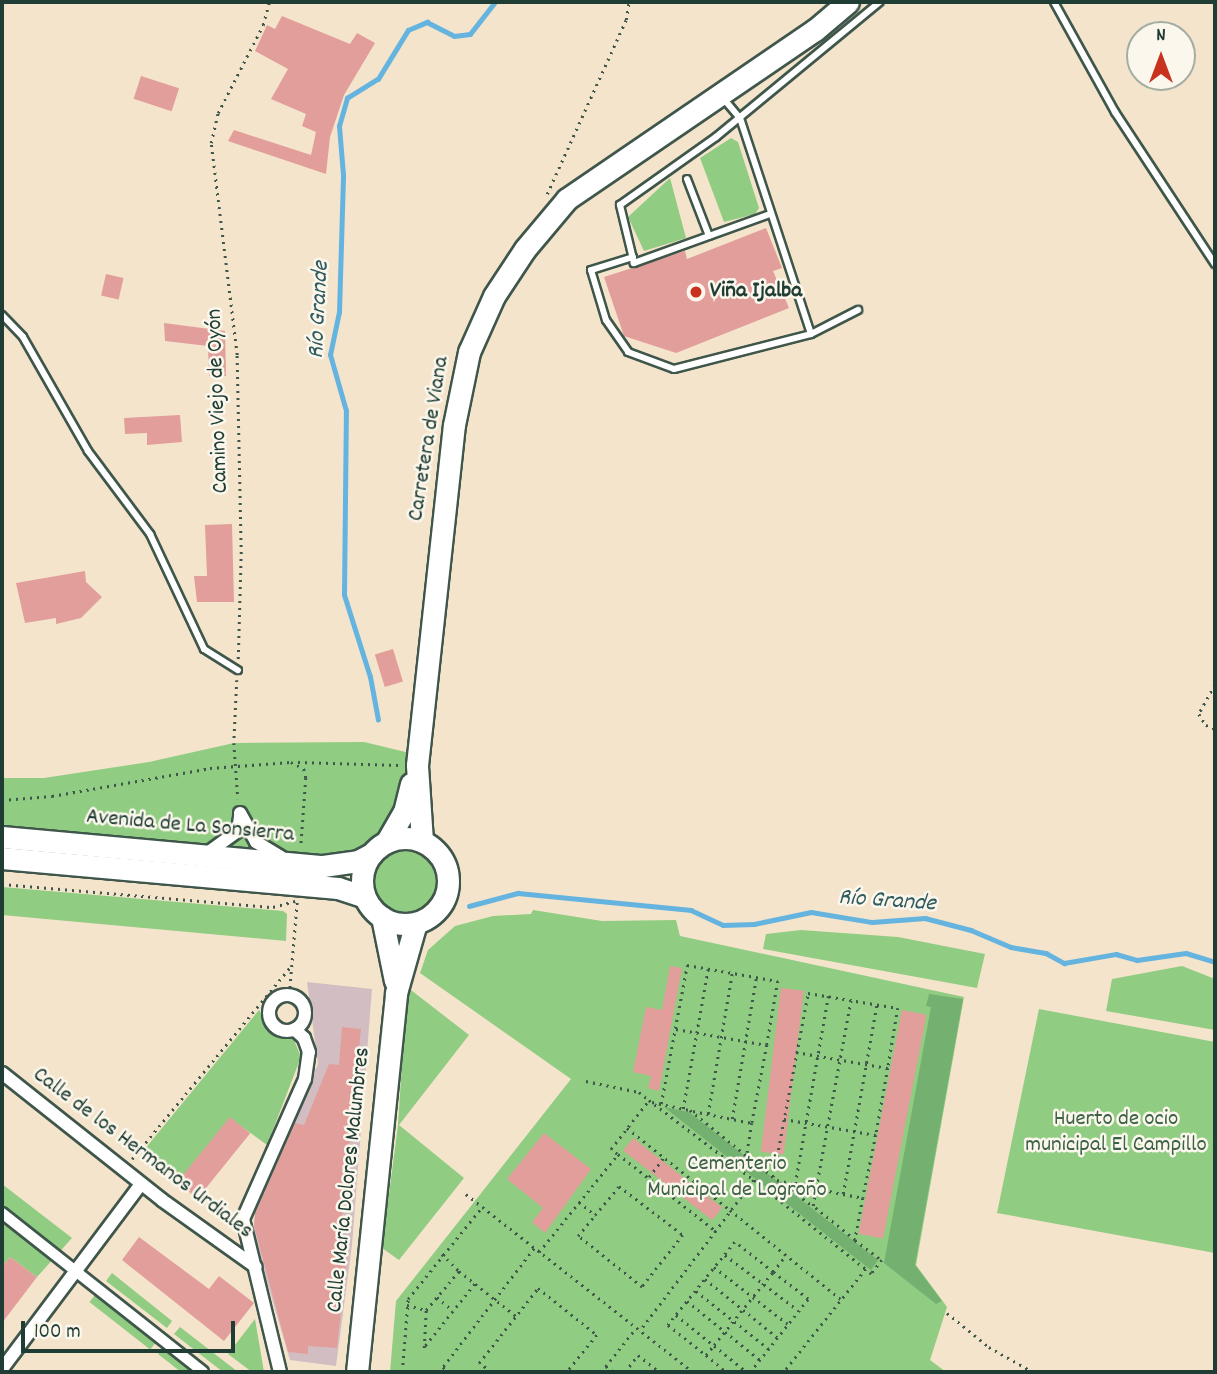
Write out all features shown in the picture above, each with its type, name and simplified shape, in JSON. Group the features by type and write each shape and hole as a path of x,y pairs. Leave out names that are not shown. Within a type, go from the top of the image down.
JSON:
{"main road":[{"name":"Carretera de Viana","path":"379,847 404,812 417,765 454,425 469,352 494,296 567,199 848,2"},
{"name":"Carretera de Viana","path":"417,765 422,841"},
{"name":"Avenida de La Sonsierra","path":"2,837 297,863 358,861 379,847"},
{"path":"422,841 442,858 448,884 438,909 416,923 382,917 365,897 362,874 379,847 422,841"},
{"name":"Avenida de La Sonsierra","path":"2,859 338,888 365,897"},
{"name":"Calle María Dolores Malumbres","path":"382,917 396,993"},
{"name":"Calle María Dolores Malumbres","path":"357,1372 396,993 416,923"}],"street":[{"path":"240,813 256,842 297,863"},
{"path":"204,855 238,831 240,813"},
{"path":"280,1372 243,1219 305,1079 309,1052 304,1038 294,1029 277,1027 269,1012 278,998 289,995 300,1000 305,1010 302,1022 294,1029"},
{"name":"Calle de los Hermanos Urdiales","path":"2,1073 141,1184 256,1268"},
{"path":"2,1369 141,1184"},
{"path":"2,1213 203,1372"}],"lane":[{"path":"770,214 634,263 620,205 740,118 880,2"},
{"path":"1054,2 1115,112 1215,264"},
{"path":"720,94 740,118 811,334"},
{"path":"687,179 709,236"},
{"path":"633,257 591,270 606,320 628,352 674,369 811,334 858,310"},
{"path":"2,315 23,337 88,451 150,534 204,649 237,670"}],"path":[{"name":"Camino Viejo de Oyón","path":"240,813 234,766 241,554 237,355 211,143 218,113 263,25 269,2"},
{"path":"551,218 547,192 626,20 629,2"},
{"path":"1215,685 1199,714 1206,726 1215,729"},
{"path":"291,762 304,769 306,778 297,863"},
{"path":"2,800 52,796 234,766 291,762 417,765"},
{"path":"2,884 272,907 294,904 298,895 289,995"},
{"path":"662,1104 687,965 778,981 746,1155"},
{"path":"123,1170 291,966"},
{"path":"683,1109 708,969"},
{"path":"708,1114 732,973"},
{"path":"732,1119 756,978"},
{"path":"773,1177 808,993 898,1007 855,1240"},
{"path":"795,1184 828,996"},
{"path":"813,1206 851,1000"},
{"path":"843,1194 877,1004"},
{"path":"676,1029 766,1045"},
{"path":"796,1052 888,1068"},
{"path":"586,1081 639,1092 871,1274 882,1260 690,1111"},
{"path":"651,1101 752,1123"},
{"path":"651,1101 611,1149 716,1231"},
{"path":"784,1119 876,1135"},
{"path":"627,1128 843,1300"},
{"path":"539,1252 618,1154"},
{"path":"649,1178 664,1157"},
{"path":"640,1331 754,1180"},
{"path":"777,1180 863,1198"},
{"path":"619,1186 683,1235 642,1287 578,1236 595,1215 619,1186"},
{"path":"466,1194 693,1372"},
{"path":"579,1202 595,1215"},
{"path":"402,1372 407,1305 442,1254 482,1207"},
{"path":"676,1315 749,1372 808,1299 735,1242 725,1255 687,1301 668,1325 726,1372"},
{"path":"439,1372 534,1248"},
{"path":"442,1254 459,1271 516,1316"},
{"path":"725,1255 799,1311"},
{"path":"706,1355 786,1255"},
{"path":"714,1268 788,1324"},
{"path":"784,1372 866,1269"},
{"path":"459,1271 426,1311 424,1348 475,1284"},
{"path":"705,1279 778,1338"},
{"path":"491,1372 479,1363 538,1288 597,1335 567,1372"},
{"path":"696,1290 769,1349"},
{"path":"437,1297 454,1311"},
{"path":"687,1301 760,1360"},
{"path":"407,1305 426,1311"},
{"path":"947,1313 989,1347 1033,1372"},
{"path":"601,1372 636,1328"},
{"path":"625,1372 638,1355 660,1372"},
{"path":"606,1366 614,1372"},
{"path":"443,1367 449,1372"},
{"path":"787,1368 793,1372"}],"shaded area":[{"path":"307,982 372,989 352,1245 336,1366 290,1360 253,1234 256,1203 318,1064"}],"green space":[{"path":"731,138 738,142 759,208 755,214 724,222 700,158"},
{"path":"670,178 686,238 644,251 628,217"},
{"path":"364,742 418,755 387,841 358,861 2,837 2,778 44,778 149,762 234,743"},
{"path":"398,851 410,851 427,860 434,871 434,895 427,906 410,915 398,915 386,910 377,901 372,889 372,877 377,865 386,856"},
{"path":"2,887 283,911 287,914 286,941 2,915"},
{"name":"Cementerio Municipal de Logroño","path":"533,910 602,921 676,920 680,936 964,997 916,1265 947,1307 930,1360 946,1372 390,1372 396,1301 571,1079 420,973 428,950 455,926 493,916 531,914"},
{"path":"801,930 898,937 985,954 977,988 763,949 766,934"},
{"path":"1182,966 1215,979 1215,1030 1106,1011 1112,979"},
{"path":"407,987 469,1035 399,1125 464,1178 399,1260 382,1248 398,1125"},
{"path":"929,994 963,999 915,1265 942,1301 936,1304 884,1263 931,1007 926,1006"},
{"name":"Huerto de ocio municipal El Campillo","path":"1039,1009 1215,1042 1215,1253 997,1213"},
{"path":"259,1010 274,1031 294,1040 301,1057 267,1145 230,1118 182,1180 144,1150"},
{"path":"664,1107 689,1112 878,1260 871,1270"},
{"path":"2,1184 72,1238 37,1277 10,1257 2,1267"},
{"path":"112,1273 172,1321 167,1328 106,1281"},
{"path":"95,1295 156,1342 150,1349 89,1302"},
{"path":"255,1319 264,1372 252,1372 228,1354"},
{"path":"180,1327 238,1372 223,1372 174,1334"},
{"path":"164,1347 197,1372 181,1372 158,1354"}],"building":[{"path":"282,16 350,44 357,33 375,43 344,95 330,137 326,174 228,141 234,130 311,155 316,132 302,126 306,114 271,99 288,69 255,51 267,25 275,29"},
{"path":"141,76 179,88 172,111 134,99"},
{"name":"Viña Ijalba","path":"766,228 782,268 773,271 789,308 676,353 624,336 604,277 685,251 687,259"},
{"path":"106,274 124,278 119,299 101,295"},
{"path":"164,323 225,331 226,376 209,376 208,346 165,341"},
{"path":"180,415 182,442 147,445 147,433 125,434 124,418"},
{"path":"232,524 234,602 197,602 194,576 207,576 205,525"},
{"path":"85,571 86,582 102,597 81,618 56,624 56,618 25,623 16,583"},
{"path":"393,649 403,682 385,687 375,655"},
{"path":"670,966 682,968 659,1091 648,1088 651,1076 633,1072 646,1007 662,1010"},
{"path":"781,988 804,991 784,1155 761,1152"},
{"path":"902,1010 927,1015 883,1239 858,1234"},
{"path":"342,1027 361,1029 341,1227 342,1245 348,1245 337,1348 308,1346 308,1354 288,1352 254,1226 255,1214 295,1123 304,1125 329,1064 339,1065"},
{"path":"230,1117 250,1133 197,1199 177,1182"},
{"path":"544,1133 591,1169 545,1233 532,1222 543,1208 507,1179"},
{"path":"633,1138 722,1208 712,1220 623,1151"},
{"path":"139,1237 209,1289 219,1276 254,1303 224,1341 122,1260"},
{"path":"10,1257 37,1277 2,1323 2,1267"}],"waterway":[{"name":"Río Grande","path":"378,720 370,677 344,595 346,411 330,355 339,312 343,175 339,126 347,98 378,79 408,30 427,22 454,36 470,34 495,2"},
{"name":"Río Grande","path":"469,906 518,893 691,910 723,925 754,924 811,912 872,922 925,918 971,930 1011,947 1046,953 1064,963 1116,954 1137,960 1186,953 1215,962"}],"place":[{"name":"Viña Ijalba","path":"696,292"}]}
